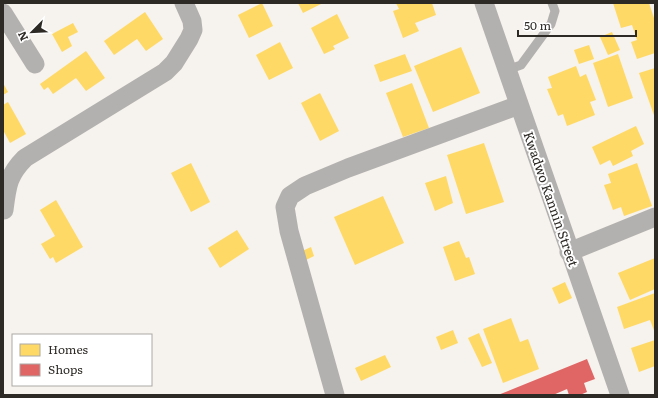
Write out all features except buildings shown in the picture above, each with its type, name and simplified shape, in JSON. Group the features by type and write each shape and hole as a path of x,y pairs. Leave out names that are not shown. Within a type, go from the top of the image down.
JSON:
{"street":[{"path":"4,210 7,183 14,168 25,158 152,80 174,63 189,40 193,30 192,21 184,3"},
{"name":"Kwadwo Kannin Street","path":"484,3 620,395"},
{"path":"3,12 35,64"},
{"path":"335,395 289,231 285,206 290,196 305,186 348,168 519,105"},
{"path":"570,252 655,217"}],"lane":[{"path":"507,70 521,65 551,24 555,11 552,3"}]}
